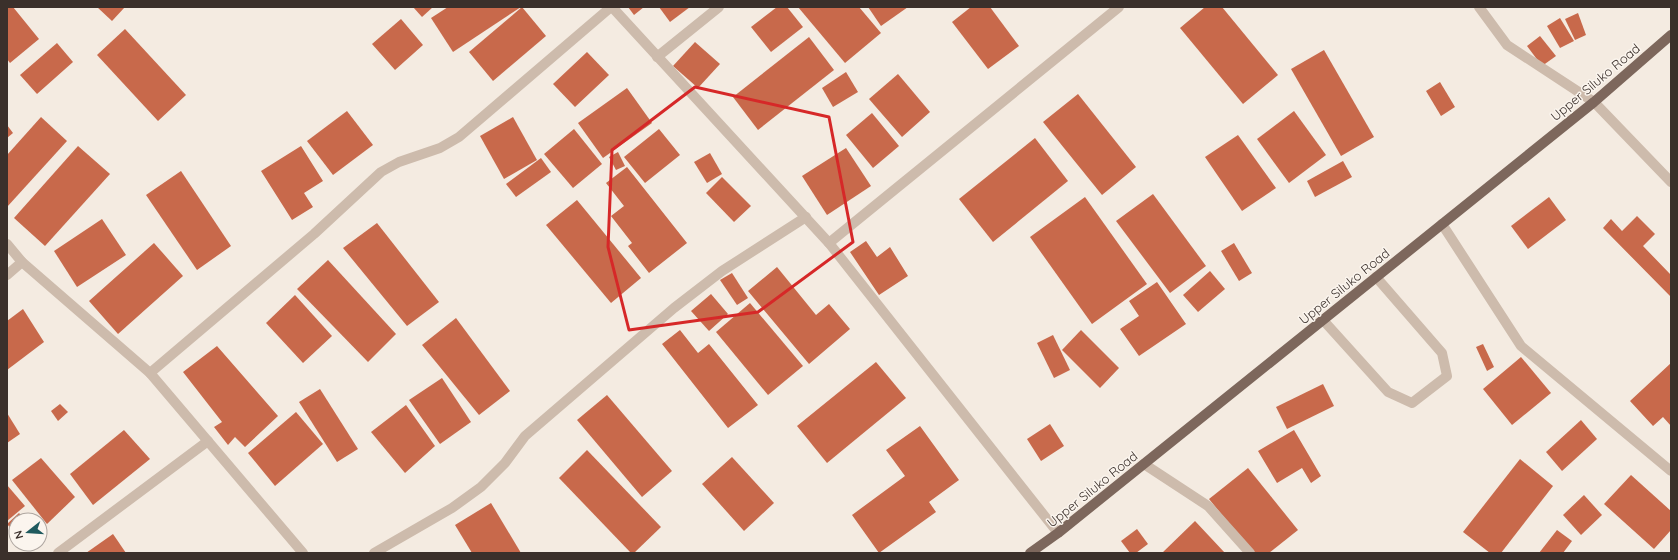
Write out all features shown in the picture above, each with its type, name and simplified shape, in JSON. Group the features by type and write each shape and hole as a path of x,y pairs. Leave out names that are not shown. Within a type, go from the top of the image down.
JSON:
{"main road":[{"name":"Upper Siluko Road","path":"1030,553 1058,533 1594,102 1671,35"}],"street":[{"path":"150,373 314,234 381,172 399,162 440,148 459,137 612,7 829,243 1058,533"},
{"path":"657,57 718,7"},
{"path":"829,243 1119,7"},
{"path":"1479,7 1507,45 1594,102 1671,182"},
{"path":"374,553 452,508 481,487 505,463 525,436 674,308 722,271 806,217"},
{"path":"1442,224 1521,346 1671,470"},
{"path":"7,244 22,262 150,373 303,553"},
{"path":"7,275 22,262"},
{"path":"1323,320 1388,392 1412,403 1446,376 1442,353 1376,277"},
{"path":"58,553 208,441"},
{"path":"1144,464 1208,506 1250,553"}],"highlighted area":[{"path":"695,87 829,117 853,242 758,312 629,330 608,247 612,150"}],"building":[{"path":"7,7 13,7 39,39 10,63 7,59"},
{"path":"97,7 125,7 112,21"},
{"path":"413,7 433,7 422,17"},
{"path":"448,7 521,7 453,52 431,18"},
{"path":"522,7 546,36 493,81 469,52"},
{"path":"628,7 644,7 634,15"},
{"path":"659,7 690,7 670,22"},
{"path":"777,7 787,7 803,27 771,52 751,27"},
{"path":"798,7 859,7 881,33 845,63"},
{"path":"868,7 908,7 881,26"},
{"path":"971,7 990,7 1019,46 988,69 952,22"},
{"path":"1205,7 1222,7 1278,75 1243,104 1180,28"},
{"path":"1578,13 1586,35 1575,40 1565,19"},
{"path":"1560,18 1574,41 1560,48 1547,26"},
{"path":"401,19 423,45 395,70 372,44"},
{"path":"125,29 186,95 158,121 97,55"},
{"path":"1540,36 1556,56 1542,66 1527,46"},
{"path":"809,37 834,70 758,130 733,97"},
{"path":"695,42 720,64 698,88 673,66"},
{"path":"57,43 73,62 37,94 20,75"},
{"path":"1324,50 1374,137 1341,156 1291,69"},
{"path":"587,52 609,75 575,107 553,84"},
{"path":"846,72 858,92 833,107 822,88"},
{"path":"898,74 930,112 902,137 869,99"},
{"path":"1440,82 1455,107 1441,116 1426,91"},
{"path":"627,88 652,123 603,158 578,123"},
{"path":"1078,94 1136,167 1102,195 1043,122"},
{"path":"347,111 373,145 333,175 307,141"},
{"path":"1294,111 1326,155 1289,183 1257,139"},
{"path":"872,113 899,146 873,168 846,135"},
{"path":"41,117 67,141 7,207 7,155"},
{"path":"513,117 537,160 504,179 480,136"},
{"path":"7,125 13,133 7,138"},
{"path":"574,129 602,164 573,188 544,154"},
{"path":"659,129 680,155 645,183 624,157"},
{"path":"1238,135 1276,188 1242,211 1205,157"},
{"path":"1035,138 1068,181 993,242 959,199"},
{"path":"78,146 110,174 45,246 14,218"},
{"path":"301,146 323,181 304,193 313,207 292,220 261,171"},
{"path":"846,148 871,186 827,215 802,176"},
{"path":"618,152 625,166 616,170 609,157"},
{"path":"710,153 722,174 707,183 694,162"},
{"path":"541,158 551,172 516,197 506,184"},
{"path":"1343,161 1352,177 1315,197 1307,181"},
{"path":"627,167 687,243 649,273 628,246 632,243 611,216 624,206 606,183"},
{"path":"181,171 231,246 197,270 146,195"},
{"path":"722,177 751,206 734,222 706,193"},
{"path":"1153,194 1206,266 1170,293 1116,221"},
{"path":"1085,197 1147,284 1092,324 1030,237"},
{"path":"1549,197 1566,220 1528,249 1511,226"},
{"path":"577,200 641,278 611,303 546,225"},
{"path":"1637,216 1655,234 1643,246 1671,275 1671,297 1603,228 1611,219 1622,231"},
{"path":"102,219 126,255 77,287 54,251"},
{"path":"377,223 439,302 407,326 343,248"},
{"path":"866,241 877,257 890,247 908,276 879,295 850,252"},
{"path":"154,243 183,276 118,334 89,301"},
{"path":"1234,243 1252,273 1239,281 1221,251"},
{"path":"328,260 396,334 368,362 297,289"},
{"path":"777,267 816,315 829,304 850,329 809,364 748,291"},
{"path":"1210,271 1225,289 1198,312 1183,295"},
{"path":"732,273 748,298 737,305 720,280"},
{"path":"1157,282 1186,324 1139,356 1120,329 1139,316 1129,301"},
{"path":"711,294 728,314 709,331 691,311"},
{"path":"295,295 332,336 303,363 266,323"},
{"path":"750,303 803,366 768,395 716,332"},
{"path":"23,309 44,342 7,370 7,321"},
{"path":"456,318 510,391 479,415 422,345"},
{"path":"680,330 698,353 709,344 758,405 728,428 662,344"},
{"path":"1081,330 1119,368 1100,388 1062,350"},
{"path":"1053,335 1070,370 1054,378 1037,343"},
{"path":"1483,344 1494,367 1487,371 1476,347"},
{"path":"217,346 278,416 245,447 235,437 228,445 214,427 222,422 183,372"},
{"path":"1521,357 1551,393 1512,425 1483,389"},
{"path":"876,362 906,398 827,463 797,426"},
{"path":"1671,363 1671,426 1663,417 1653,426 1630,401"},
{"path":"442,378 471,422 440,444 409,400"},
{"path":"1323,384 1334,406 1287,429 1276,407"},
{"path":"320,389 358,449 337,462 299,402"},
{"path":"607,395 672,471 642,497 577,420"},
{"path":"60,404 68,412 58,421 51,411"},
{"path":"406,405 435,446 405,473 371,432"},
{"path":"296,412 323,444 275,486 248,453"},
{"path":"7,413 20,434 7,443"},
{"path":"1581,420 1597,439 1562,471 1546,452"},
{"path":"1050,424 1064,446 1041,461 1027,439"},
{"path":"920,426 959,480 929,502 936,512 879,553 852,515 905,476 886,450"},
{"path":"124,430 150,459 93,505 70,474"},
{"path":"1294,430 1321,476 1311,483 1302,468 1277,483 1258,451"},
{"path":"587,450 661,527 634,553 631,553 559,478"},
{"path":"732,457 774,503 744,531 702,484"},
{"path":"41,458 75,497 48,523 48,512 37,512 12,480"},
{"path":"1520,459 1553,486 1501,553 1490,553 1463,532"},
{"path":"1248,468 1298,530 1269,553 1253,553 1209,499"},
{"path":"1631,475 1671,511 1671,530 1654,549 1604,504"},
{"path":"7,485 25,506 18,512 8,512 7,521"},
{"path":"1584,495 1602,515 1581,535 1563,515"},
{"path":"491,503 521,553 472,553 455,525"},
{"path":"1195,521 1225,553 1162,553"},
{"path":"1137,529 1148,544 1136,553 1130,553 1121,541"},
{"path":"1557,530 1572,541 1563,553 1539,553"},
{"path":"113,534 126,553 86,553"}]}
